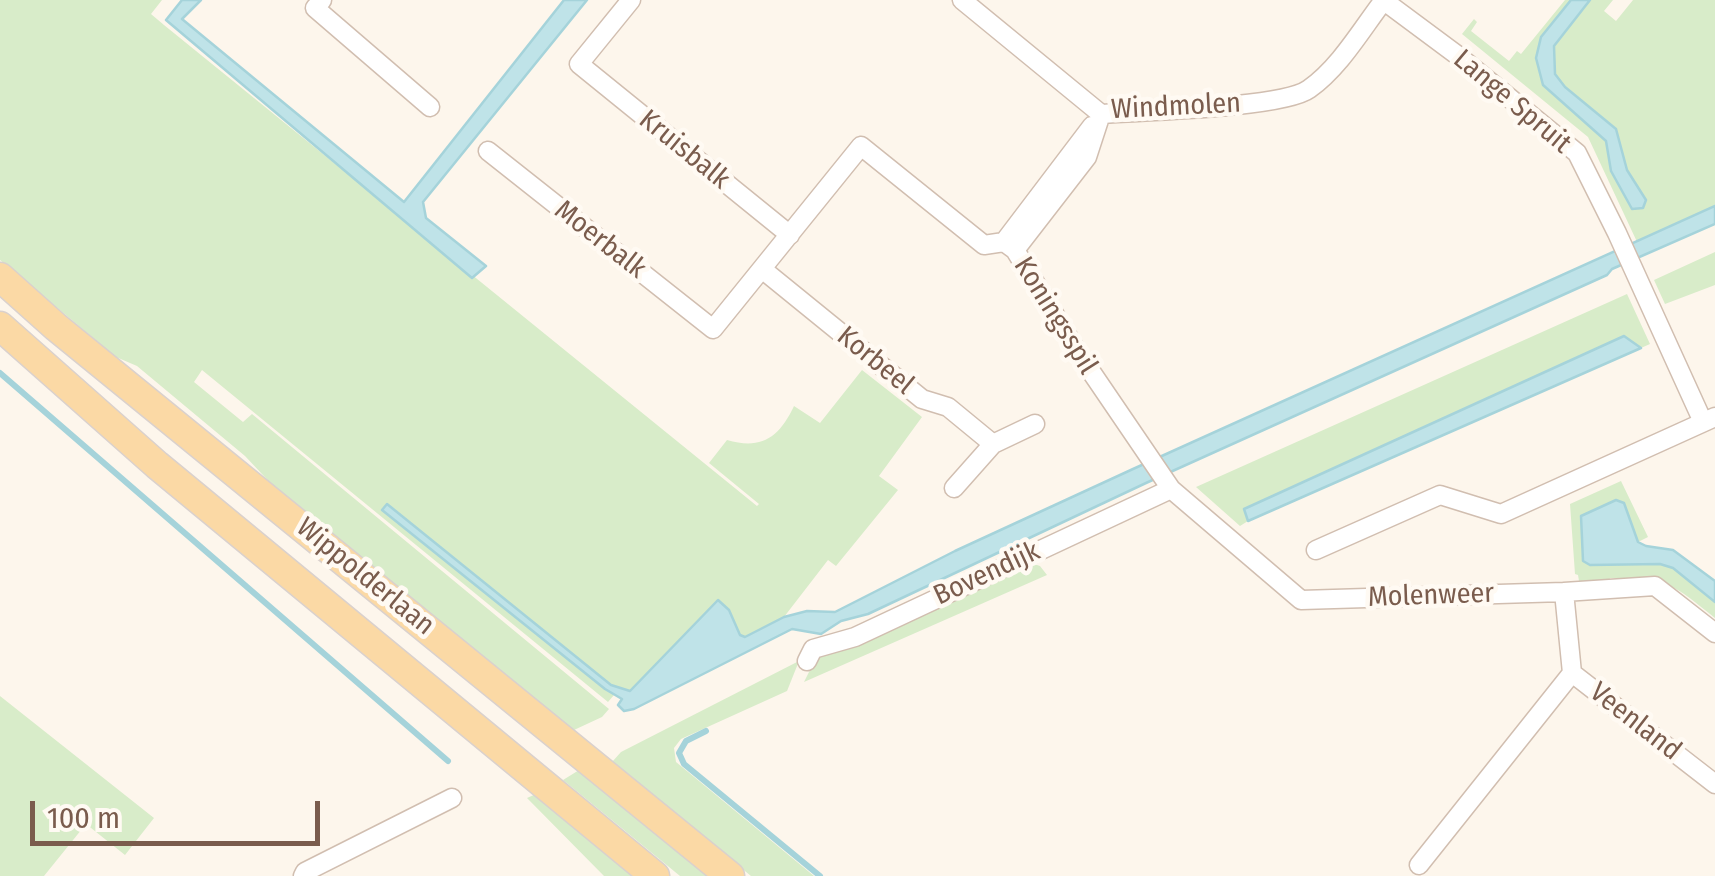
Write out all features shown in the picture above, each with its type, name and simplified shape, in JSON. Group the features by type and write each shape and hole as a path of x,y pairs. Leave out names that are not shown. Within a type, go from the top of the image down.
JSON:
{"main road":[{"name":"Wippolderlaan","path":"0,277 56,327 730,876"},
{"name":"Wippolderlaan","path":"0,326 260,552 656,876"}],"street":[{"name":"Kruisbalk","path":"631,0 578,64 790,234"},
{"name":"Windmolen","path":"962,0 1101,114 1268,102 1305,92 1327,74 1384,0"},
{"name":"Lange Spruit","path":"1384,0 1577,153 1709,420"},
{"path":"318,4 430,107"},
{"path":"1010,246 1087,157 1101,114"},
{"name":"Koningsspil","path":"790,234 861,146 984,245 1010,246 1170,488"},
{"name":"Moerbalk","path":"488,151 713,329 762,269"},
{"path":"762,269 790,234"},
{"name":"Korbeel","path":"762,269 922,399 948,407 993,444"},
{"path":"1316,550 1440,495 1501,514 1709,420"},
{"path":"954,488 993,444 1034,424"},
{"name":"Molenweer","path":"1170,488 1301,600 1655,586 1715,633"},
{"name":"Bovendijk","path":"807,661 813,649 855,637 1170,488"},
{"name":"Veenland","path":"1564,592 1572,673 1715,784"},
{"path":"1419,865 1572,673"},
{"path":"303,876 452,798"}],"green space":[{"path":"0,0 162,0 151,14 757,506 709,463 727,440 750,443 768,439 794,406 820,423 862,370 922,417 879,476 898,490 836,566 828,560 784,617 746,637 740,635 729,610 718,600 631,691 620,688 608,702 202,370 194,382 243,422 252,414 609,709 602,717 574,730 277,490 245,456 137,366 116,357 0,260"},
{"path":"1565,0 1571,0 1541,37 1536,58 1543,84 1606,141 1611,171 1632,209 1643,208 1646,200 1627,170 1616,129 1555,75 1554,46 1590,0 1613,0 1604,11 1616,21 1633,0 1715,0 1715,206 1638,244 1588,137 1462,34 1474,19 1477,22 1471,31 1509,61 1517,51 1521,54"},
{"path":"1715,252 1715,285 1665,304 1654,280"},
{"path":"1627,294 1650,344 1641,348 1624,336 1245,509 1248,521 1240,526 1196,487"},
{"path":"1621,481 1648,537 1638,542 1624,503 1581,516 1673,568 1715,602 1715,618 1678,590 1657,581 1610,578 1607,585 1580,587 1575,574 1570,504"},
{"path":"1031,563 1047,575 804,682 818,654"},
{"path":"799,661 787,691 681,739 674,748 676,762 814,876 751,876 612,762 621,752"},
{"path":"0,696 154,818 125,855 86,824 44,876 0,876"},
{"path":"584,767 716,876 680,876 563,780"},
{"path":"536,794 637,876 604,876 527,798"}],"water":[{"path":"182,0 201,0 182,19 404,202 564,0 587,0 423,202 426,218 486,266 472,278 166,20"},
{"path":"1571,0 1590,0 1554,46 1555,74 1616,129 1627,170 1646,200 1643,208 1632,209 1611,171 1606,141 1543,85 1536,58 1541,37"},
{"path":"1715,206 1715,224 1612,269 1607,275 1146,483 868,614 841,621 821,634 792,629 634,709 624,711 618,705 622,699 382,510 387,504 611,685 630,691 718,600 745,637 784,617 807,611 835,612 955,551"},
{"path":"1624,336 1641,348 1248,521 1244,509"},
{"path":"1616,500 1624,503 1638,542 1673,550 1715,581 1715,602 1673,568 1660,564 1590,565 1583,561 1581,516"}],"waterway":[{"path":"0,373 448,761"},
{"path":"706,731 686,741 679,753 684,764 820,876"}]}
